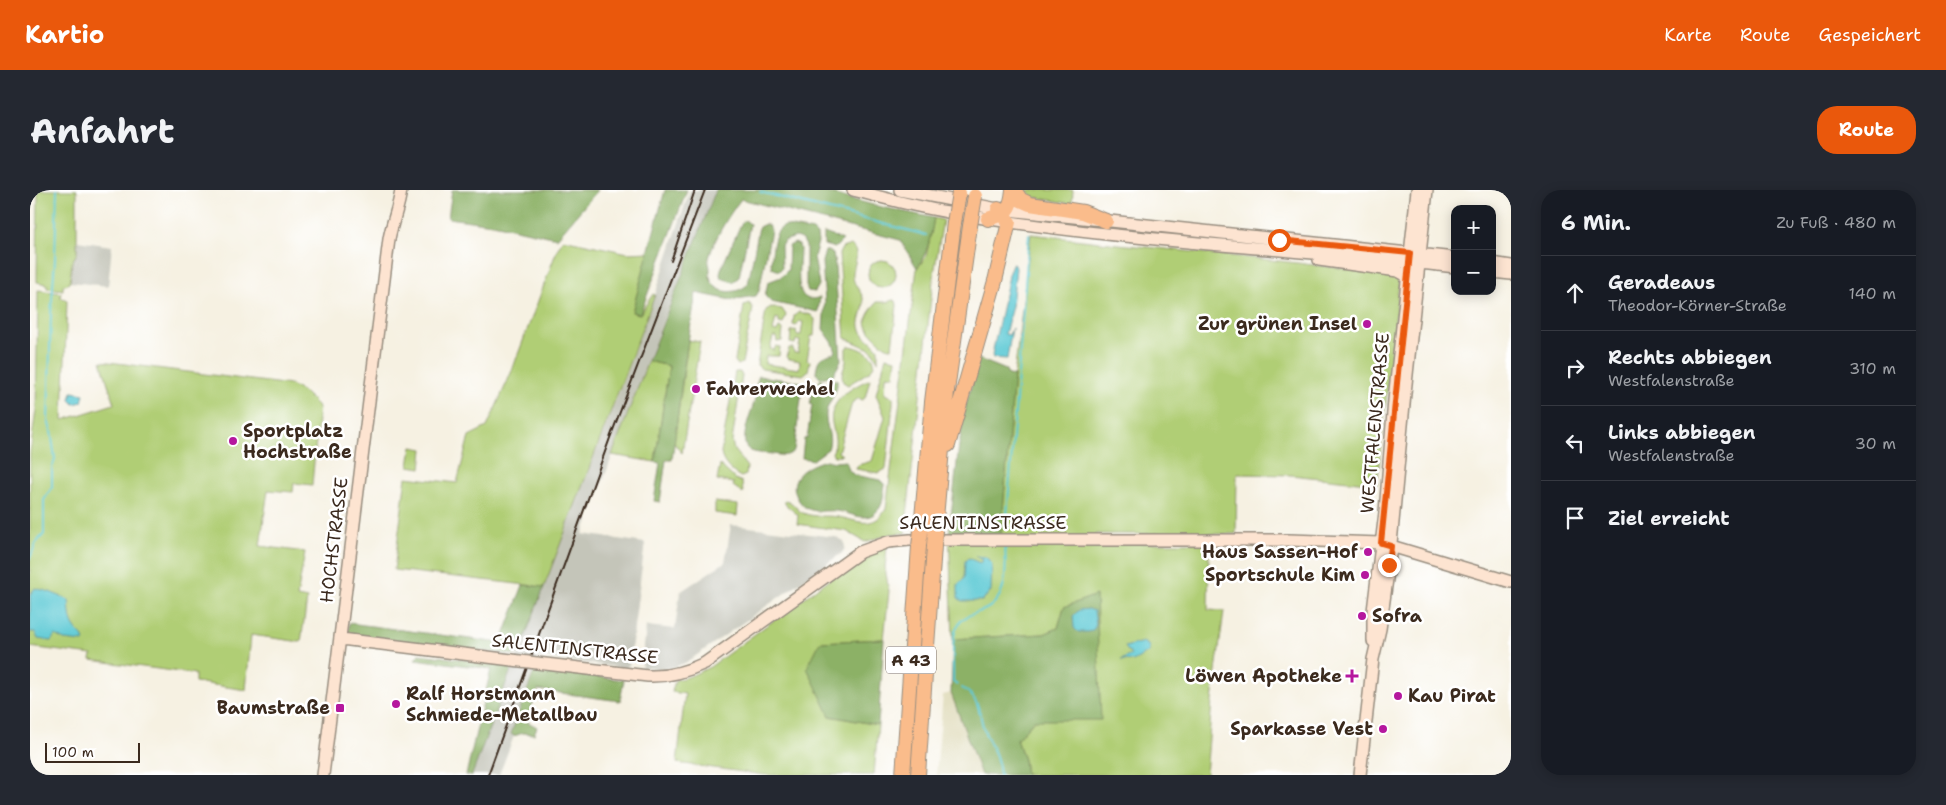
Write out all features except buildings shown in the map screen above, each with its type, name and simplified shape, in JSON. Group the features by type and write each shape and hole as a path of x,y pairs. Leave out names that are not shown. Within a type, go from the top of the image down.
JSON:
{"highway":[{"path":"938,499 947,450 995,281 1001,215 1012,202 1013,190"},
{"path":"1013,190 1021,200 1030,204 1083,212 1106,221"},
{"name":"A 43","path":"903,775 920,530 932,402 954,223 960,192"},
{"name":"A 43","path":"918,775 947,391 976,193"}],"main road":[{"name":"HOCHSTRASSE","path":"323,775 392,221 391,210 394,190"},
{"name":"HOCHSTRASSE","path":"392,221 399,207 401,190"},
{"path":"852,190 915,206 1001,215 1281,251 1451,258"},
{"path":"900,190 1001,215 1106,221 1415,258 1451,266"},
{"name":"WESTFALENSTRASSE","path":"1386,544 1405,393 1415,258 1417,190"},
{"name":"WESTFALENSTRASSE","path":"1360,775 1373,659 1380,629 1407,276 1415,258 1427,190"},
{"path":"1281,251 1335,263 1398,271 1407,276"},
{"path":"1496,264 1511,266"},
{"path":"1496,272 1511,274"},
{"name":"SALENTINSTRASSE","path":"341,639 661,676 691,670 705,663 860,552 888,542 910,540 1282,540 1386,544 1511,582"}],"shaded area":[{"path":"690,190 716,190 659,331 583,534 645,543 629,665 625,668 538,657 511,734 514,736 499,775 472,775 620,390 655,295"},
{"path":"77,241 112,246 108,286 70,282 72,262 77,253"},
{"path":"731,525 835,537 844,541 845,548 842,553 687,662 674,667 642,667 646,626 675,629 680,592 725,562"},
{"path":"951,693 981,775 936,775 943,695"}],"green space":[{"path":"38,190 77,190 77,253 72,262 70,282 63,285 63,290 47,288 47,284 37,282"},
{"path":"452,190 598,190 557,238 493,224 448,218"},
{"path":"665,190 687,190 640,314 632,312"},
{"path":"716,190 817,190 877,206 934,218 926,250 917,268 900,240 741,199 715,242 709,259 710,276 712,283 721,290 733,291 744,288 748,284 759,227 765,224 771,230 759,291 756,296 731,300 696,293 672,460 666,460 660,502 654,501 660,463 655,462 669,366 648,361"},
{"path":"1026,190 1073,190 1072,204 1033,197"},
{"path":"934,218 943,220 933,280 905,533 891,534 865,542 846,531 797,524 798,515 785,504 785,500 807,515 838,517 858,522 876,520 886,509 917,268 926,257"},
{"path":"745,220 750,224 739,277 733,282 721,278 720,274 741,224"},
{"path":"786,226 813,231 817,235 818,242 814,257 819,285 815,292 808,291 806,286 806,246 803,240 796,237 784,241 781,246 782,268 779,271 772,268 773,247 776,236 781,228"},
{"path":"824,233 843,240 835,248 824,245"},
{"path":"1031,234 1392,275 1399,284 1377,484 1291,475 1237,474 1236,534 1096,534 1096,543 1209,543 1208,610 1224,611 1212,701 1206,775 1026,775 1024,760 1017,739 1034,720 1096,596 1064,607 1058,628 1044,634 953,639 949,533 1001,534 1014,376"},
{"path":"563,239 628,253 649,252 632,312 640,314 653,294 655,295 544,587 394,570 406,477 457,483 469,436 487,427 511,373 557,250"},
{"path":"795,243 799,245 800,249 799,284 801,291 805,297 811,299 820,297 818,312 771,302 765,296 768,282 781,277 788,270 789,246"},
{"path":"851,245 856,252 853,277 864,302 860,328 878,349 878,361 872,350 845,338 839,254 842,248"},
{"path":"825,251 833,254 835,265 841,361 833,375 820,378 816,373 819,360 836,352 833,343 823,329 825,302 822,262"},
{"path":"882,260 892,264 896,274 892,284 882,288 872,284 868,274 872,264"},
{"path":"38,290 61,293 60,297 67,300 63,420 114,404 101,361 291,385 306,394 319,407 312,485 294,483 293,492 268,490 260,546 305,552 297,597 307,599 301,642 251,635 246,690 195,682 195,674 91,660 92,655 30,647 30,453 36,410"},
{"path":"896,301 897,305 892,348 884,346 873,335 866,322 869,313 877,302"},
{"path":"749,303 753,308 752,315 742,363 738,365 735,361 744,306"},
{"path":"771,307 782,309 786,315 783,324 779,323 779,319 776,318 773,331 777,332 779,328 783,329 782,341 777,342 776,337 773,337 770,349 774,350 776,346 780,347 779,356 766,356 765,364 799,369 800,361 787,357 789,348 793,348 794,353 798,353 800,341 796,340 795,344 790,343 791,331 796,330 797,335 801,335 803,322 799,321 796,326 793,325 794,316 799,312 811,315 815,319 814,336 811,336 807,360 810,361 808,371 803,375 762,369 757,365 766,310"},
{"path":"688,340 700,342 682,453 674,443"},
{"path":"850,346 865,351 873,358 874,362 870,371 848,385 843,382 842,374 846,362 846,348"},
{"path":"886,357 896,359 894,376 887,375 886,377 885,394 893,397 893,404 886,469 878,473 856,469 858,465 872,461 885,417 876,394"},
{"path":"979,359 1006,370 1008,375 1014,376 1001,535 949,533 959,445 966,404"},
{"path":"648,361 669,366 655,462 612,455"},
{"path":"735,372 740,372 742,376 732,441 734,450 747,467 746,475 741,477 728,467 721,453"},
{"path":"759,376 803,384 794,450 787,455 755,452 749,450 745,444 745,432 754,403"},
{"path":"837,379 835,392 826,413 830,440 828,449 813,460 802,458 804,439 807,438 813,389 817,387 820,380 825,384"},
{"path":"870,379 865,398 862,400 859,398 852,403 838,452 842,455 834,456 832,453 835,438 832,415 834,408 849,391"},
{"path":"412,447 423,449 421,468 409,466"},
{"path":"826,460 835,462 846,461 849,470 854,475 880,480 885,485 882,503 873,515 861,517 837,511 813,510 802,505 795,492 794,485 796,480 803,470"},
{"path":"720,465 735,479 742,482 743,493 733,486 734,483 717,480"},
{"path":"715,502 738,505 737,516 715,513"},
{"path":"887,546 885,568 889,591 884,639 820,642 830,716 878,725 874,775 765,775 677,763 685,694 672,692 675,680 688,677 710,667 864,554"},
{"path":"523,585 544,587 519,653 514,655 348,635 349,623 501,643"},
{"path":"1096,595 1101,720 1034,720 1017,739 1024,760 1026,775 981,775 951,693 953,639 1044,634 1058,628 1064,607"},
{"path":"884,639 878,725 830,716 807,668 820,642"},
{"path":"419,654 512,667 472,775 466,775 491,669 415,659"},
{"path":"535,669 624,680 620,701 538,690 526,721 537,727 534,734 523,733 514,736 511,734"}],"water":[{"path":"1012,264 1016,268 1012,306 1005,334 1009,335 1012,328 1007,359 993,358 992,355 1008,275"},
{"path":"72,392 84,394 82,402 74,404 70,400"},
{"path":"975,556 986,557 992,564 991,591 982,601 962,601 958,598 958,584 964,579 965,561 968,558 980,563 982,560"},
{"path":"35,588 69,600 72,622 85,641 64,640 55,635 51,641 38,639 35,632 30,632 30,595"},
{"path":"1089,609 1094,611 1096,624 1094,629 1088,632 1078,632 1074,628 1073,616 1079,610"},
{"path":"1143,642 1149,646 1149,652 1133,661 1121,660 1131,655 1125,647"}],"waterway":[{"path":"30,558 36,543 44,534 44,500 52,488 52,468 55,459 48,420 57,190"},
{"path":"760,192 926,235"},
{"path":"1006,528 1029,234"},
{"path":"957,685 953,682 953,644 956,630 963,619 984,610 998,598 1004,582 1005,544"},
{"path":"962,688 977,703 986,735 997,759 1000,775"}],"railway":[{"path":"671,261 695,190"},
{"path":"488,775 610,438 705,190"}],"place":[{"name":"Zur grünen Insel","path":"1367,324"},
{"name":"Fahrerwechel","path":"696,389"},
{"name":"Sportplatz Hochstraße","path":"233,441"},
{"name":"Haus Sassen-Hof","path":"1368,552"},
{"name":"Sportschule Kim","path":"1365,575"},
{"name":"Sofra","path":"1362,616"},
{"name":"Löwen Apotheke","path":"1352,676"},
{"name":"Kau Pirat","path":"1398,696"},
{"name":"Ralf Horstmann Schmiede-Metallbau","path":"396,704"},
{"name":"Baumstraße","path":"340,708"},
{"name":"Sparkasse Vest","path":"1383,729"}],"route":[{"path":"1279,240 1410,253 1381,543 1391,546 1389,565"}]}
